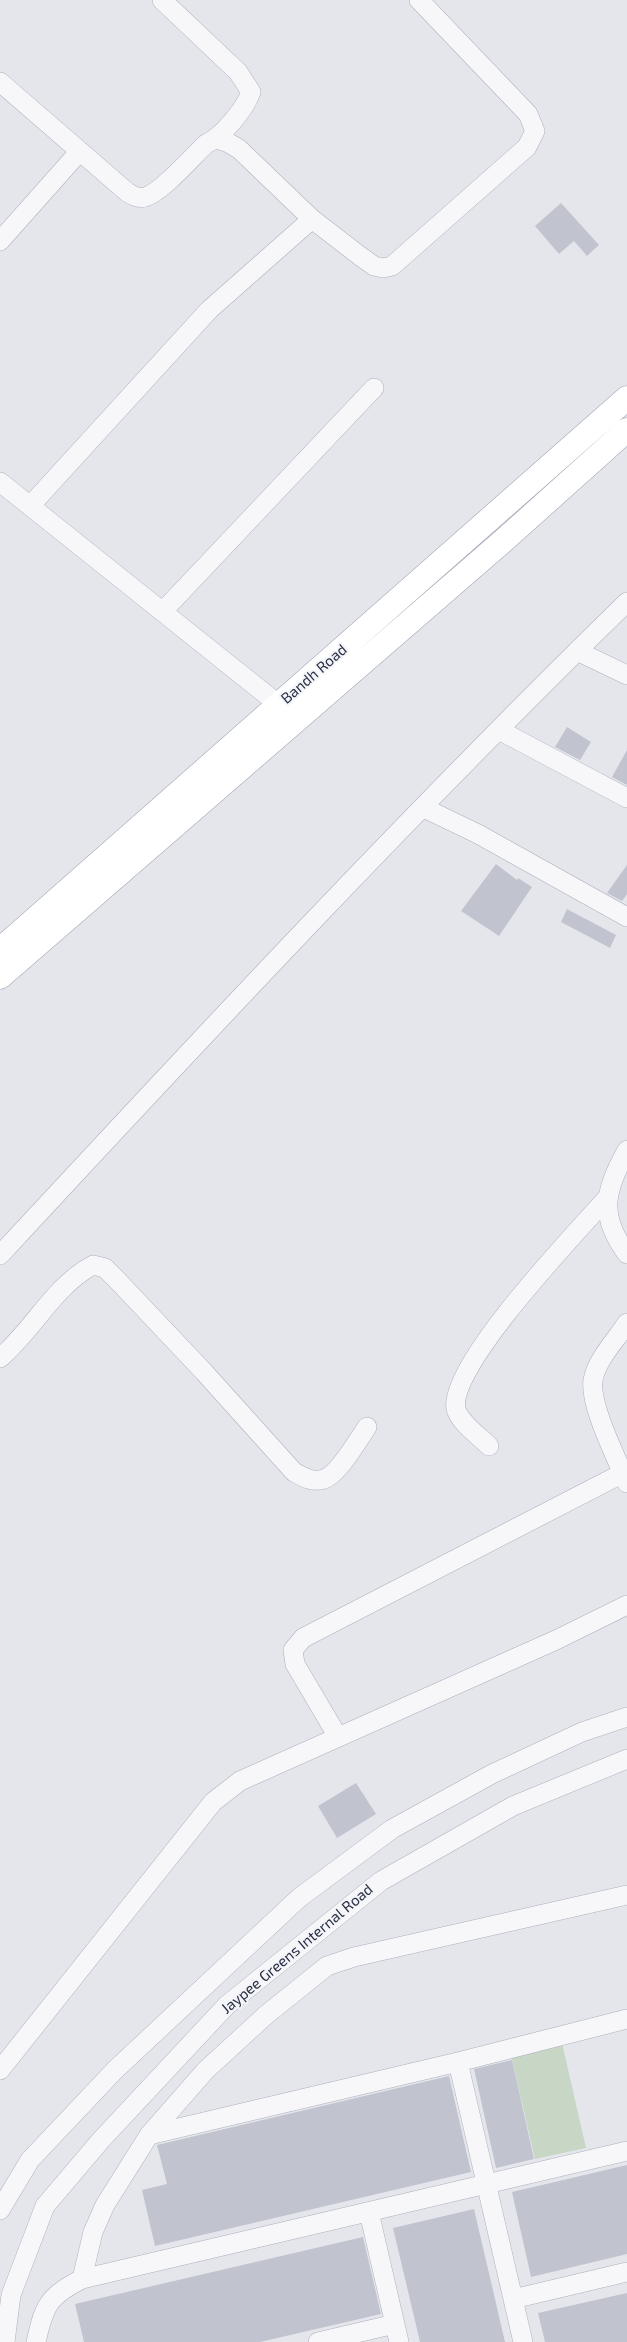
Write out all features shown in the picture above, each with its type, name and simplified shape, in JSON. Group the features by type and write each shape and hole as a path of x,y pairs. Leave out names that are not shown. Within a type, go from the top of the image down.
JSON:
{"main road":[{"name":"Bandh Road","path":"0,976 627,398"},
{"name":"Bandh Road","path":"0,950 627,430"}],"street":[{"path":"0,82 127,192 135,197 145,198 158,190 206,144 216,140 248,102 251,92 238,72 162,0"},
{"path":"216,140 227,142 239,149 312,219 374,266 383,268 392,266 527,147 535,131 534,123 528,114 419,0"},
{"path":"0,241 80,151"},
{"path":"30,506 209,310 312,219"},
{"path":"163,611 374,388"},
{"path":"0,482 288,712"},
{"path":"0,1254 203,1037 576,651 627,602"},
{"path":"576,651 627,675"},
{"path":"499,730 627,798"},
{"path":"424,808 478,834 627,917"},
{"path":"627,1150 616,1170 607,1198 608,1220 618,1242 627,1254"},
{"path":"489,1446 460,1417 456,1408 461,1384 501,1319 534,1278 607,1198"},
{"path":"0,1358 81,1271 93,1265 105,1268 117,1280 204,1372 294,1472 310,1480 325,1479 338,1467 367,1427"},
{"path":"338,1737 295,1664 293,1650 303,1638 625,1478 595,1405 593,1380 601,1361 627,1323"},
{"path":"0,2070 213,1802 240,1781 556,1640 627,1605"},
{"name":"Jaypee Greens Internal Road","path":"0,2210 30,2160 115,2070 299,1898 392,1829 492,1774 582,1732 627,1717"},
{"name":"Jaypee Greens Internal Road","path":"5,2342 12,2295 44,2206 102,2140 227,2005 381,1880 513,1806 627,1759"},
{"path":"82,2279 93,2232 105,2206 149,2135 206,2070 266,2015 327,1966 354,1957 627,1895"},
{"path":"149,2135 458,2062 627,2019"},
{"path":"458,2062 523,2342"},
{"path":"36,2342 42,2314 50,2300 61,2289 82,2279 627,2151"},
{"path":"318,2342 397,2333 368,2212"},
{"path":"513,2299 627,2272"}],"green space":[{"path":"562,2043 586,2148 535,2159 511,2055"}],"building":[{"path":"561,203 599,245 587,256 574,241 559,254 535,226"},
{"path":"567,727 591,742 580,760 555,747"},
{"path":"627,750 627,785 612,777"},
{"path":"496,864 517,880 518,878 532,887 499,936 461,911"},
{"path":"627,865 627,894 622,901 607,893"},
{"path":"567,909 616,935 610,948 561,922"},
{"path":"356,1783 376,1814 337,1838 318,1806"},
{"path":"512,2060 534,2159 496,2168 474,2069"},
{"path":"449,2076 471,2172 155,2246 142,2190 167,2184 157,2145"},
{"path":"627,2165 627,2254 531,2277 512,2192"},
{"path":"474,2209 505,2342 420,2342 393,2228"},
{"path":"363,2237 381,2314 260,2342 84,2342 75,2304"},
{"path":"627,2293 627,2342 545,2342 538,2313"}]}
